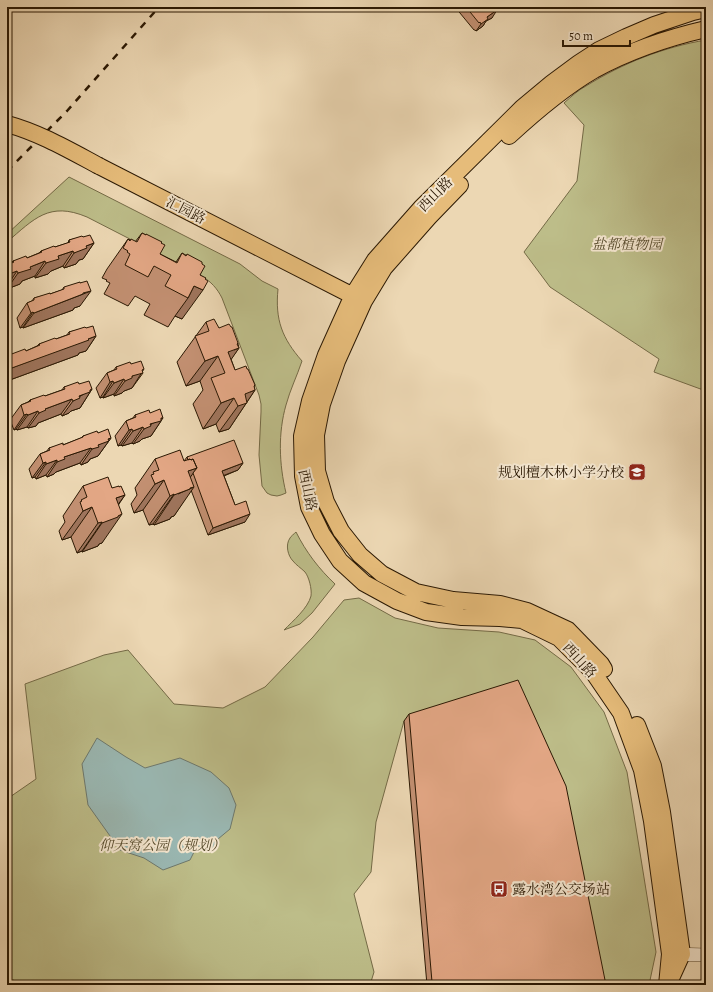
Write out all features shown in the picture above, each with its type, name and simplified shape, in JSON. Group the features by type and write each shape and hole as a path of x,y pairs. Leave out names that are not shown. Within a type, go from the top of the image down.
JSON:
{"main road":[{"name":"西山路","path":"676,954 662,812 653,766 630,708 601,664 568,630 527,611 500,604 453,600 416,592 382,574 360,555 341,531 326,502 317,471 316,435 322,404 359,298 375,260 422,208 522,108 579,63 599,50 626,37 693,12 706,9"},
{"name":"西山路","path":"359,298 429,217 495,149 547,103 594,71 620,57 650,45 706,29"},
{"name":"汇园路","path":"7,124 22,128 50,140 359,298"},
{"path":"668,985 676,954"}],"street":[{"path":"676,954 706,955"}],"green space":[{"name":"盐都植物园","path":"706,40 706,391 654,372 659,359 550,287 524,252 577,181 584,125 564,103 583,88 629,63 675,47"},
{"path":"69,177 240,264 262,281 278,289 277,300 281,328 289,344 302,361 283,416 280,449 286,493 277,496 271,495 267,493 262,486 259,455 261,404 259,395 222,298 211,283 202,276 87,217 74,213 62,211 43,215 26,226 7,242 7,234"},
{"path":"296,532 313,560 335,584 312,613 300,624 284,630 304,610 311,596 311,587 305,572 291,559 288,550 288,541"},
{"name":"仰天窝公园（规划）","path":"359,598 395,618 438,628 499,632 535,640 571,667 604,712 627,772 656,952 649,985 598,985 513,687 404,721 376,822 371,872 354,894 374,972 370,985 79,985 76,982 71,985 16,985 14,980 7,982 7,799 36,779 25,684 104,655 128,650 174,704 223,708 265,687 313,637 344,600"}],"water":[{"path":"97,738 145,768 180,758 211,772 229,788 236,805 230,829 218,839 211,852 197,846 190,860 163,870 144,858 120,850 88,805 82,764"}],"building":[{"path":"466,7 494,7 497,10 487,17 488,19 481,24"},
{"path":"142,233 162,242 161,243 165,245 160,254 177,263 182,253 202,262 205,266 200,275 208,281 203,290 194,286 188,298 165,286 171,275 154,266 148,277 125,265 130,254 123,248 128,239 130,241 131,239 137,242"},
{"path":"90,235 94,243 86,246 87,248 74,253 73,251 58,256 59,259 46,263 45,261 30,267 31,269 9,274 7,265 14,262 13,261 26,256 27,258 54,246 55,247 70,242 69,240"},
{"path":"87,281 91,291 31,313 27,303 34,300 34,298 64,289 64,287"},
{"path":"214,319 219,328 229,324 232,327 239,348 228,352 235,370 246,366 255,385 255,390 245,394 247,403 238,406 234,398 221,403 211,378 225,373 218,356 205,361 195,336 209,331 206,322"},
{"path":"93,326 96,336 88,339 89,340 7,369 7,358 10,357 9,355 25,349 26,351 40,345 39,344 70,334 69,332"},
{"path":"141,361 144,369 142,370 143,373 132,376 132,378 125,381 124,379 114,383 113,381 110,382 107,373 117,369 116,367 130,362 131,364"},
{"path":"89,381 92,389 90,392 79,396 80,398 73,401 72,399 45,409 46,410 39,413 38,411 24,415 21,405 31,401 30,400 65,389 64,387 78,382 79,384"},
{"path":"160,409 163,418 161,418 161,421 150,424 151,426 144,429 143,427 133,431 132,429 129,430 126,421 136,417 135,415 149,410 150,413"},
{"path":"108,429 111,438 108,439 109,441 98,445 99,447 91,448 64,457 65,459 57,462 57,460 46,464 46,462 43,463 40,454 50,450 49,448 63,443 63,445 97,431 98,433"},
{"path":"234,440 243,463 222,471 235,505 246,501 250,514 213,528 193,473 197,468 193,459 188,460 187,457"},
{"path":"180,450 184,461 193,459 197,468 188,471 194,487 170,496 164,480 155,484 151,475 154,474 153,472 159,470 155,459"},
{"path":"108,477 112,488 121,486 125,495 116,498 122,514 102,523 98,523 92,507 83,511 80,502 87,497 83,486"},
{"name":"露水湾公交场站","path":"518,680 566,786 606,985 443,985 432,982 409,714"}],"railway":[{"path":"7,171 67,111 159,7"}],"place":[{"name":"规划檀木林小学分校","path":"637,472"},
{"name":"露水湾公交场站","path":"499,889"}]}
